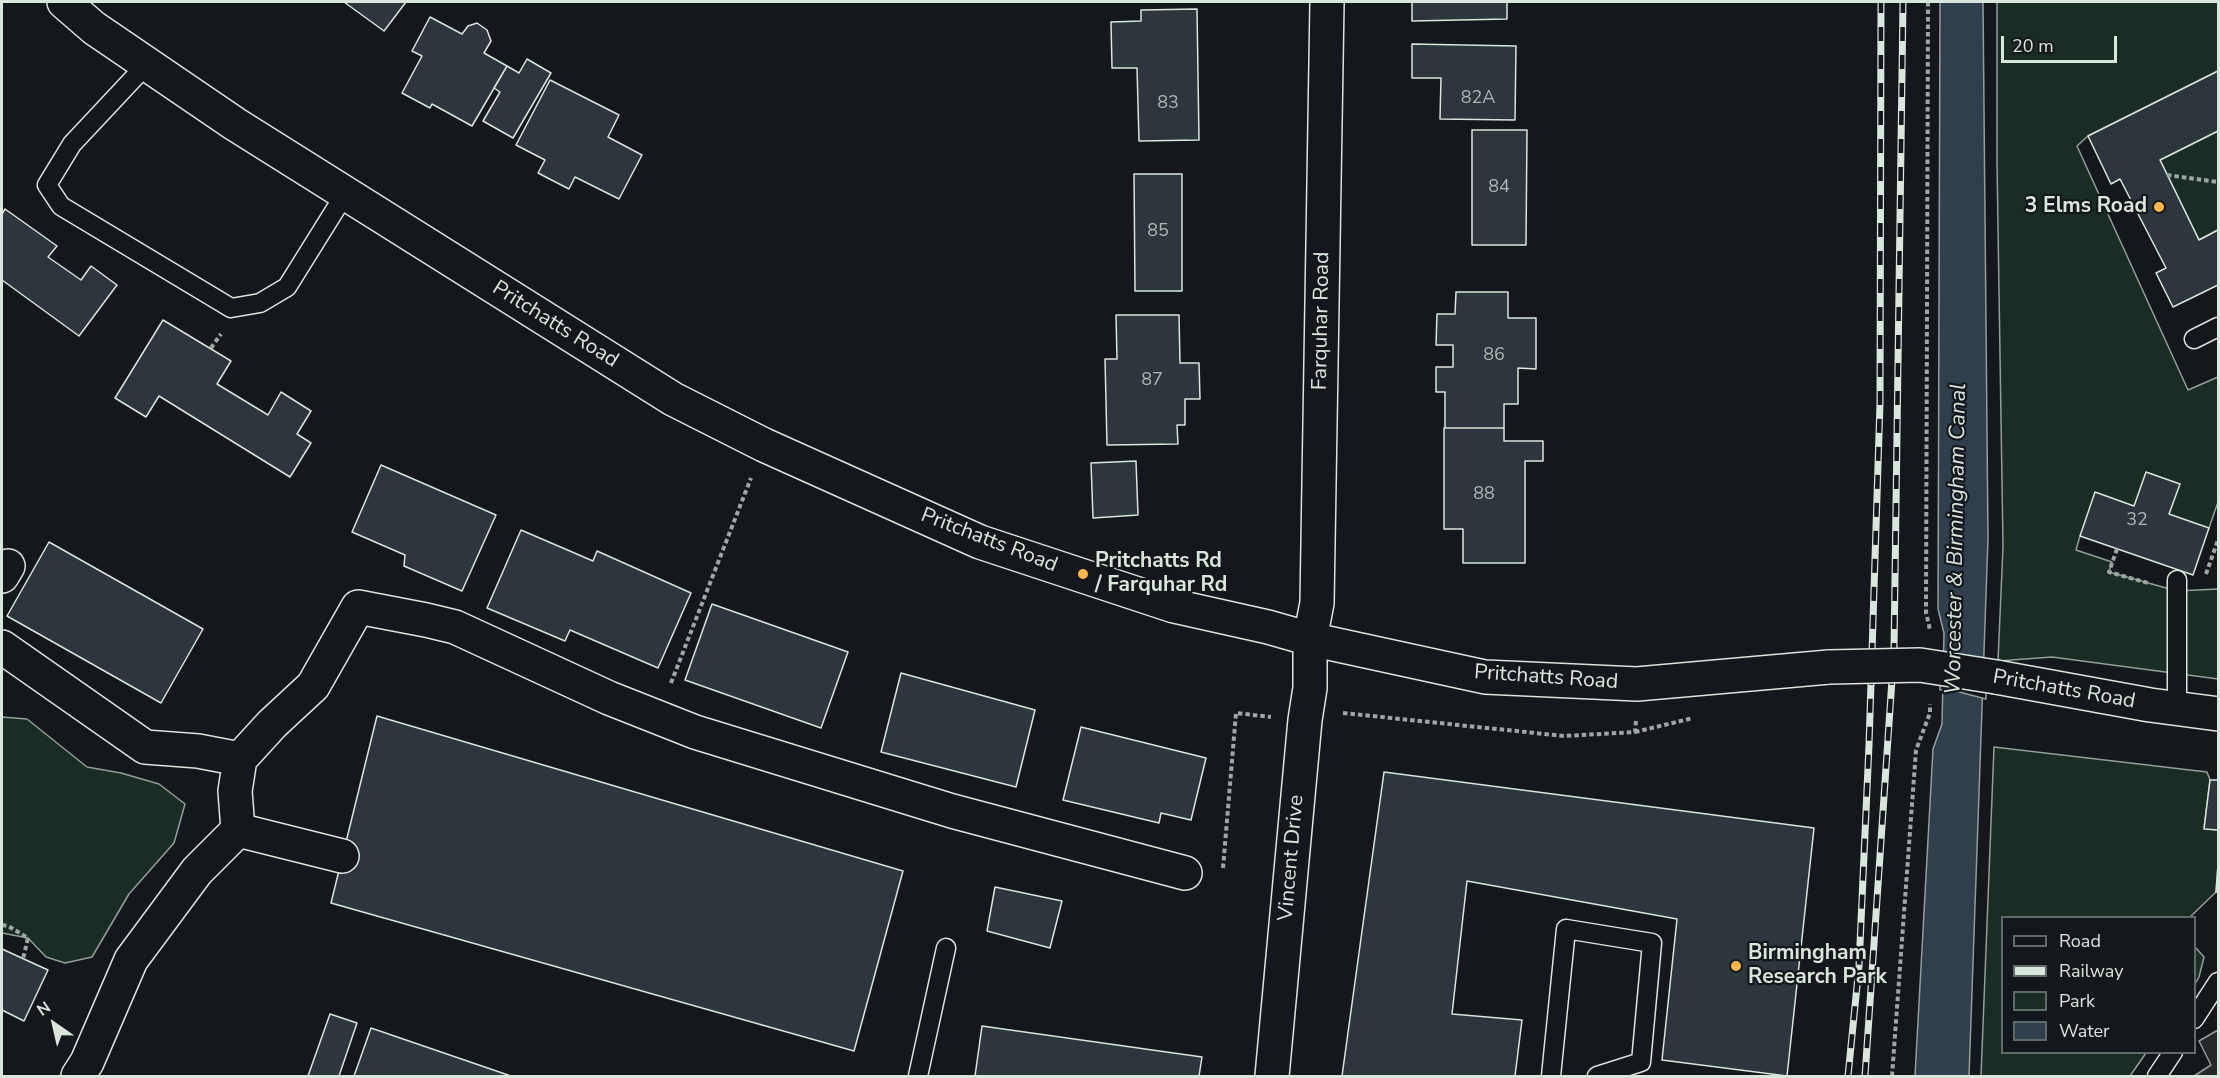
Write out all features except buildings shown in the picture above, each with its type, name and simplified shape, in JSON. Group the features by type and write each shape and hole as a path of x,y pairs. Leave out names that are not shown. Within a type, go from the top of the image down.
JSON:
{"street":[{"name":"Pritchatts Road","path":"64,2 94,28 235,124 673,399 764,445 980,542 1173,606 1485,677 1637,684 1829,667 1920,665 2150,705 2218,714"},
{"name":"Farquhar Road","path":"1310,639 1317,603 1327,2"},
{"path":"78,1077 87,1062 130,960 197,871 238,830 235,791 240,759 272,724 313,686 358,607 456,627 609,698 695,732 952,811 1185,873"},
{"name":"Vincent Drive","path":"1272,1077 1305,720 1310,688 1310,639"},
{"path":"2,647 145,747 198,751 240,759"},
{"path":"238,830 342,856"}],"lane":[{"path":"147,64 72,144 47,185 61,206 231,308 260,303 287,287 345,194"},
{"path":"2194,339 2218,327"},
{"path":"2176,580 2177,707"},
{"path":"1551,1077 1566,929 1652,943 1641,1062 1598,1077"},
{"path":"918,1077 946,948"},
{"path":"2196,1016 2218,982"},
{"path":"2157,1077 2172,1054"}],"path":[{"path":"1928,2 1926,612 1930,632"},
{"path":"2167,176 2218,182"},
{"path":"657,718 764,445"},
{"path":"1339,712 1564,736 1635,732 1637,684"},
{"path":"1892,1077 1916,750 1930,713 1930,703"},
{"path":"1222,880 1236,713"},
{"path":"2,925 28,938 23,959"}],"green space":[{"path":"1997,2 2218,2 2218,71 2088,136 2077,146 2188,390 2218,377 2218,502 2209,528 2080,536 2076,550 2112,562 2109,572 2177,591 2218,589 2218,679 2052,657 1998,661 2003,547"},
{"path":"2218,131 2218,230 2199,240 2160,160"},
{"path":"2,717 27,719 87,767 121,773 159,784 185,804 174,843 129,894 92,957 65,963 46,957 28,938 2,933"},
{"path":"1994,747 2207,772 2210,780 2204,828 2218,830 2216,892 2191,916 2001,916 2001,1054 2145,1054 2130,1076 1981,1076"},
{"path":"2196,948 2204,957 2196,982"}],"shaded area":[{"path":"2218,1030 2218,1076 2194,1076 2211,1065 2199,1041"}],"water":[{"name":"Worcester & Birmingham Canal","path":"1940,2 1983,2 1988,538 1969,1076 1915,1076 1933,749 1942,724 1944,633 1938,609"}],"pier":[{"path":"1941,659 1987,665 1986,699 1948,689 1940,690"}],"railway":[{"path":"1848,1076 1859,966 1880,403 1881,2"},
{"path":"1865,1076 1894,650 1903,2"}],"place":[{"name":"3 Elms Road","path":"2159,207"},
{"name":"Pritchatts Rd / Farquhar Rd","path":"1083,574"},
{"name":"Birmingham Research Park","path":"1736,966"}]}
